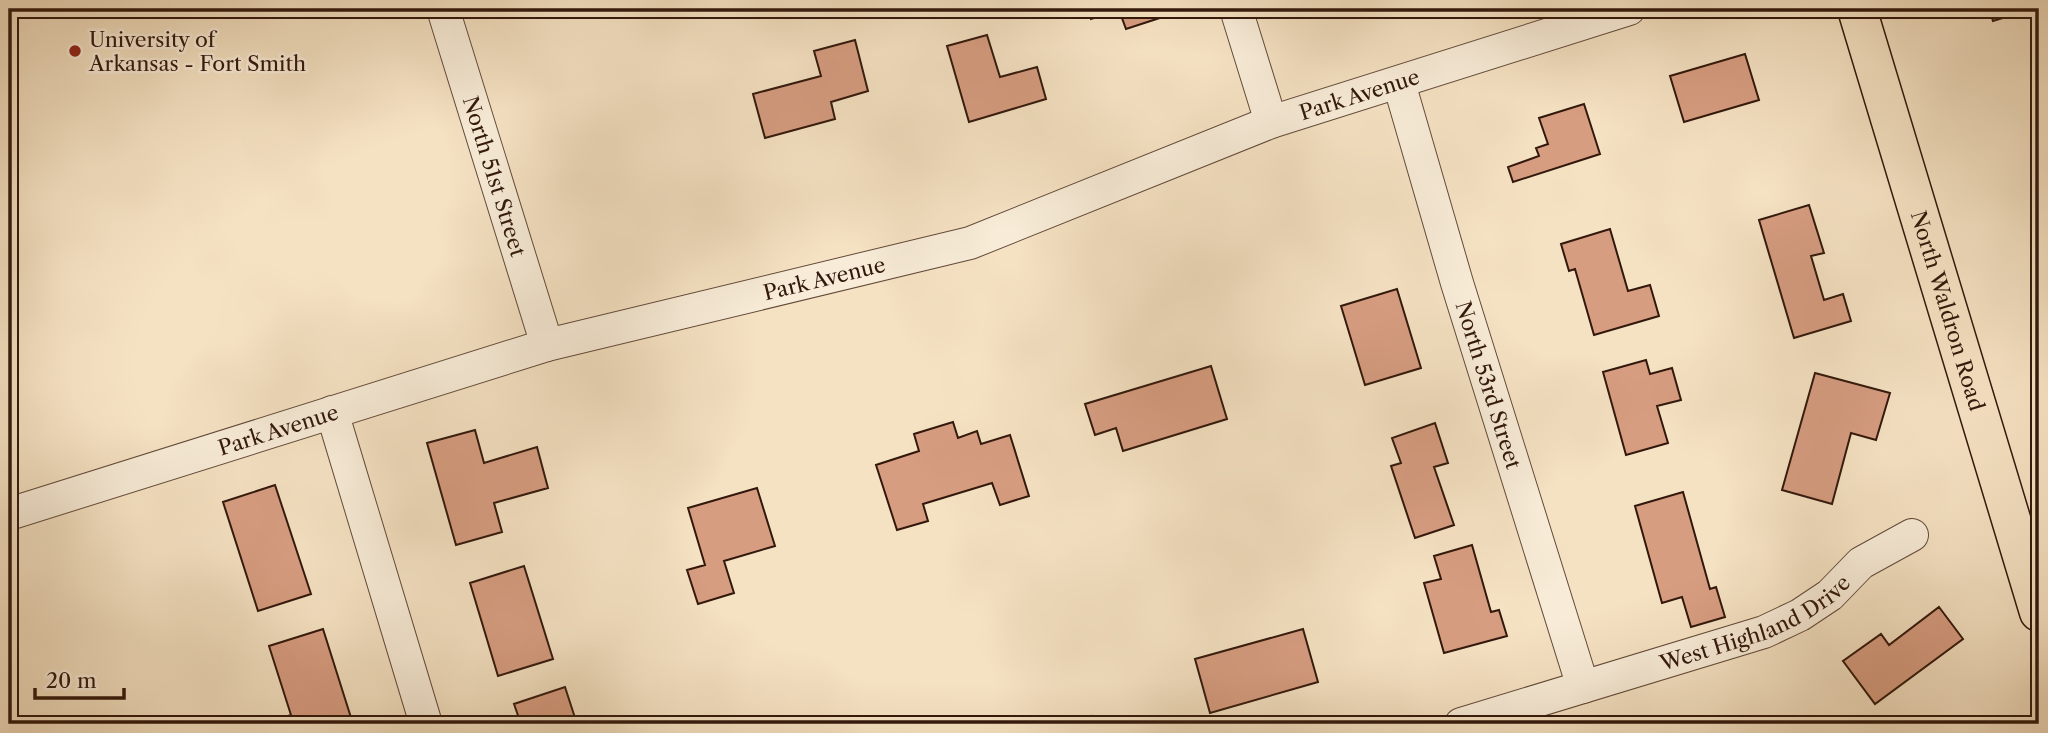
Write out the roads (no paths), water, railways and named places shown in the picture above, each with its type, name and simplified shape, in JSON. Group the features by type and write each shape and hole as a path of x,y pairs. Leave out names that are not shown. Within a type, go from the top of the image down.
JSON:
{"main road":[{"name":"North Waldron Road","path":"1857,9 2039,612"}],"street":[{"name":"North 51st Street","path":"443,9 547,345"},
{"path":"1236,9 1271,122"},
{"name":"Park Avenue","path":"9,514 547,345 970,243 1271,122 1629,9"},
{"name":"North 53rd Street","path":"1399,83 1457,282 1583,687"},
{"path":"332,412 426,724"},
{"name":"West Highland Drive","path":"1461,724 1764,632 1800,615 1830,594 1861,563 1912,535"}],"place":[{"name":"University of Arkansas - Fort Smith","path":"75,51"}]}
